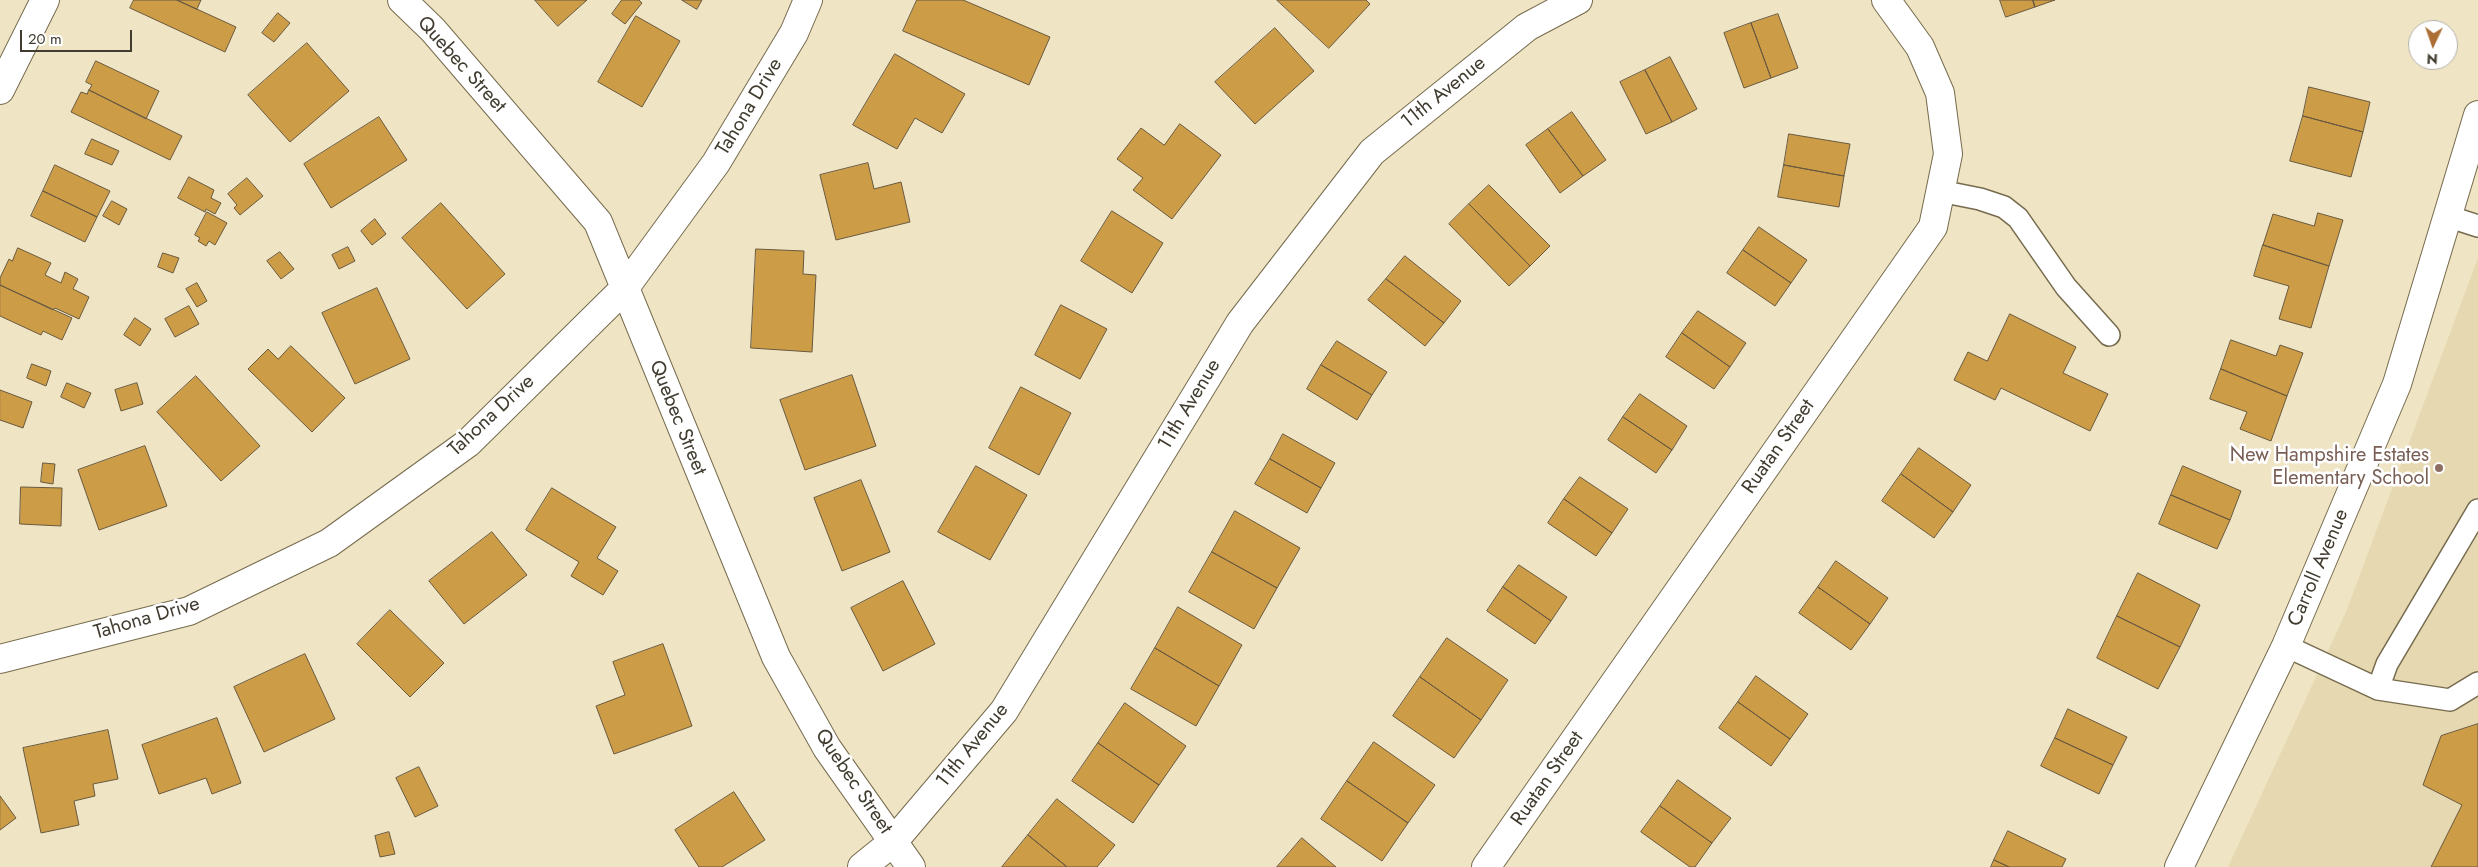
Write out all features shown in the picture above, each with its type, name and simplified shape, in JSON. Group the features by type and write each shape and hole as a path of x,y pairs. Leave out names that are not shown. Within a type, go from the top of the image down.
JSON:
{"street":[{"path":"0,90 45,0"},
{"name":"Quebec Street","path":"402,0 433,30 598,222 776,657 827,748 910,867"},
{"name":"Tahona Drive","path":"0,659 188,611 328,543 468,443 624,289 716,163 794,33 808,0"},
{"name":"11th Avenue","path":"862,867 893,842 1004,711 1240,323 1372,152 1527,27 1578,0"},
{"name":"Ruatan Street","path":"1486,867 1933,227 1948,154 1940,93 1920,47 1886,0"},
{"name":"Carroll Avenue","path":"2179,867 2286,646 2397,384 2478,117"}],"lane":[{"path":"1940,191 1980,199 2004,207 2018,218 2066,287 2109,335"},
{"path":"2447,216 2478,226"},
{"path":"2378,688 2387,664 2478,510"},
{"path":"2286,646 2378,688 2450,700 2478,682"}],"shaded area":[{"name":"New Hampshire Estates Elementary School","path":"2478,258 2478,867 2228,867 2346,612"}],"building":[{"path":"134,0 177,0 236,27 225,52 130,8"},
{"path":"177,0 201,0 197,9"},
{"path":"535,0 587,0 558,26"},
{"path":"622,0 639,0 642,3 625,24 612,14"},
{"path":"682,0 702,0 697,9"},
{"path":"917,0 963,0 1050,37 1029,85 903,31"},
{"path":"1277,0 1366,0 1370,4 1329,48"},
{"path":"2000,0 2033,0 2035,7 2006,17"},
{"path":"2033,0 2055,0 2035,7"},
{"path":"278,13 290,23 274,42 262,33"},
{"path":"1778,14 1798,68 1771,78 1751,23"},
{"path":"636,16 680,41 642,107 598,82"},
{"path":"1751,23 1771,78 1744,88 1724,33"},
{"path":"1275,28 1314,71 1255,124 1215,82"},
{"path":"307,43 349,91 290,142 248,95"},
{"path":"895,54 965,94 942,133 915,118 897,149 853,125"},
{"path":"1670,57 1697,109 1672,122 1645,70"},
{"path":"96,61 159,91 146,119 89,90 92,85 86,82"},
{"path":"1645,70 1672,122 1646,134 1620,82"},
{"path":"2309,87 2370,102 2363,132 2303,116"},
{"path":"89,90 182,136 170,160 71,112 81,92 87,94"},
{"path":"1572,112 1606,160 1583,176 1548,129"},
{"path":"2303,116 2363,132 2351,177 2290,161"},
{"path":"379,117 407,160 331,208 304,164"},
{"path":"1180,124 1221,155 1172,219 1133,190 1143,178 1117,159 1141,128 1164,145"},
{"path":"1548,129 1583,176 1560,193 1526,145"},
{"path":"1789,134 1850,144 1844,176 1784,165"},
{"path":"92,139 119,151 112,165 85,154"},
{"path":"868,163 874,189 901,182 910,222 836,240 820,175"},
{"path":"55,165 110,191 97,217 43,191"},
{"path":"1784,165 1844,176 1839,207 1778,197"},
{"path":"189,177 214,190 211,198 221,203 215,214 206,209 205,212 178,198"},
{"path":"247,178 263,196 240,215 234,208 237,205 228,194"},
{"path":"1489,185 1550,246 1530,266 1469,204"},
{"path":"43,191 97,217 85,242 31,216"},
{"path":"112,201 127,209 119,225 103,216"},
{"path":"441,203 505,274 467,309 402,238"},
{"path":"1469,204 1530,266 1509,286 1449,224"},
{"path":"1112,211 1163,243 1132,293 1081,261"},
{"path":"207,212 227,223 215,245 209,241 206,246 198,241 200,238 195,235"},
{"path":"2318,213 2343,220 2329,266 2263,245 2273,214 2314,226"},
{"path":"375,219 386,234 372,245 361,231"},
{"path":"1759,227 1807,260 1791,283 1743,250"},
{"path":"2263,245 2329,266 2311,328 2279,319 2289,286 2254,276"},
{"path":"348,247 355,261 339,269 332,255"},
{"path":"18,248 51,263 45,275 61,283 65,272 78,279 73,289 89,297 79,319 55,308 53,310 0,285 0,278 9,259 12,261"},
{"path":"756,249 804,251 803,274 816,275 812,352 751,348"},
{"path":"1743,250 1791,283 1775,306 1727,273"},
{"path":"280,252 294,269 281,279 267,261"},
{"path":"163,253 179,258 173,273 158,267"},
{"path":"1405,256 1461,301 1444,323 1386,279"},
{"path":"1386,279 1444,323 1425,346 1368,300"},
{"path":"197,283 207,301 197,307 186,289"},
{"path":"0,285 72,318 62,340 43,331 41,335 0,316"},
{"path":"377,288 410,359 355,384 322,313"},
{"path":"1061,305 1107,329 1080,379 1035,355"},
{"path":"189,306 199,324 175,337 165,319"},
{"path":"1698,311 1746,343 1730,367 1682,333"},
{"path":"2010,314 2076,347 2063,373 2108,394 2090,431 2001,388 1995,400 1954,380 1968,352 1987,361"},
{"path":"135,318 151,329 140,346 124,335"},
{"path":"1682,333 1730,367 1714,389 1666,357"},
{"path":"2231,340 2276,356 2280,345 2303,353 2287,396 2221,369"},
{"path":"1337,341 1387,372 1372,395 1321,365"},
{"path":"291,346 345,398 312,432 248,369 268,349 278,359"},
{"path":"32,364 51,371 46,386 27,378"},
{"path":"1321,365 1372,395 1357,420 1307,389"},
{"path":"2221,369 2287,396 2271,441 2240,429 2247,412 2210,399"},
{"path":"852,375 876,446 805,470 780,400"},
{"path":"196,376 260,446 221,481 157,412"},
{"path":"67,383 91,393 84,408 61,397"},
{"path":"137,383 143,404 121,411 115,390"},
{"path":"1021,387 1071,413 1039,475 989,448"},
{"path":"0,390 32,402 23,428 0,420"},
{"path":"1640,394 1687,426 1672,450 1623,417"},
{"path":"1623,417 1672,450 1656,473 1608,440"},
{"path":"1283,434 1335,463 1321,488 1270,459"},
{"path":"145,446 167,506 99,530 78,470"},
{"path":"1919,448 1971,485 1953,512 1901,474"},
{"path":"1270,459 1321,488 1307,513 1255,484"},
{"path":"43,463 55,464 53,484 41,482"},
{"path":"976,466 1027,495 990,560 938,532"},
{"path":"2183,466 2241,491 2230,520 2171,495"},
{"path":"1901,474 1953,512 1934,538 1882,501"},
{"path":"1580,477 1628,509 1612,533 1564,499"},
{"path":"861,480 890,552 842,571 814,498"},
{"path":"21,487 62,488 61,526 20,524"},
{"path":"552,488 616,527 597,558 618,571 603,595 571,576 579,562 526,530"},
{"path":"2171,495 2230,520 2217,549 2159,524"},
{"path":"1564,499 1612,533 1596,556 1548,523"},
{"path":"1235,511 1300,548 1277,588 1212,552"},
{"path":"492,532 527,575 464,624 429,581"},
{"path":"1212,552 1277,588 1254,629 1189,592"},
{"path":"1836,561 1888,598 1870,624 1818,587"},
{"path":"1519,565 1567,597 1551,621 1503,587"},
{"path":"2138,573 2200,605 2180,647 2117,616"},
{"path":"903,581 935,644 883,671 851,608"},
{"path":"1503,587 1551,621 1535,644 1487,611"},
{"path":"1818,587 1870,624 1851,650 1799,613"},
{"path":"1178,607 1242,645 1219,686 1155,648"},
{"path":"390,610 444,663 410,697 357,644"},
{"path":"2117,616 2180,647 2158,689 2097,658"},
{"path":"1447,638 1508,680 1481,720 1420,677"},
{"path":"663,644 692,726 614,754 596,706 625,695 613,662"},
{"path":"1155,648 1219,686 1196,726 1131,689"},
{"path":"305,654 335,719 264,752 234,687"},
{"path":"1756,676 1808,714 1790,739 1738,702"},
{"path":"1420,677 1481,720 1454,758 1393,716"},
{"path":"1738,702 1790,739 1771,766 1719,728"},
{"path":"1125,703 1186,746 1159,785 1098,743"},
{"path":"2068,709 2127,737 2113,765 2055,738"},
{"path":"217,718 241,783 212,794 206,778 159,794 142,745"},
{"path":"2478,724 2478,867 2431,867 2462,805 2423,785 2441,736"},
{"path":"108,730 118,779 93,784 95,796 74,801 79,825 41,833 23,748"},
{"path":"2055,738 2113,765 2099,794 2041,766"},
{"path":"1374,742 1435,785 1408,823 1347,781"},
{"path":"1098,743 1159,785 1133,823 1072,781"},
{"path":"419,767 438,806 415,817 396,778"},
{"path":"1678,780 1731,818 1712,843 1660,806"},
{"path":"1347,781 1408,823 1382,861 1321,819"},
{"path":"734,792 765,840 722,867 699,867 675,830"},
{"path":"0,796 16,818 0,830"},
{"path":"1057,799 1115,845 1097,867 1067,867 1028,835"},
{"path":"1660,806 1712,843 1695,867 1690,867 1641,832"},
{"path":"2008,831 2066,859 2062,867 2009,867 1994,860"},
{"path":"389,832 395,854 380,857 375,836"},
{"path":"1028,835 1067,867 1002,867"},
{"path":"1302,838 1336,867 1277,867"},
{"path":"1994,860 2009,867 1991,867"}],"place":[{"name":"New Hampshire Estates Elementary School","path":"2439,468"}]}
